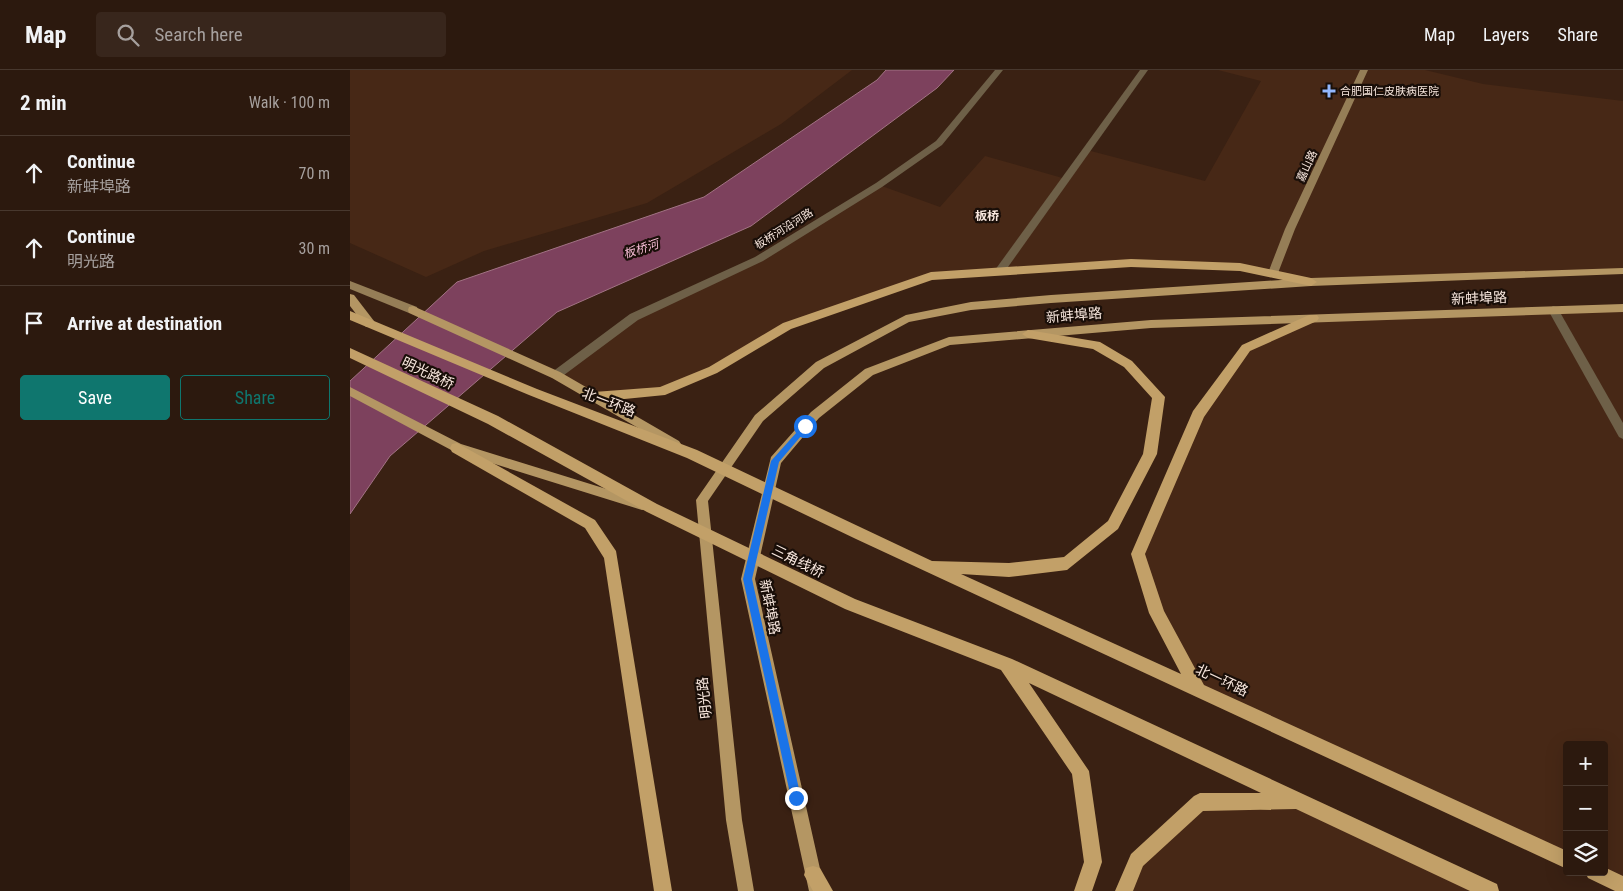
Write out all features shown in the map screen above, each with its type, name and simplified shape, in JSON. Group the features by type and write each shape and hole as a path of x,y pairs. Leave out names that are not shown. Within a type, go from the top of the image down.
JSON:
{"highway":[{"path":"594,397 661,392 713,370 787,326 931,276 1131,263 1240,266 1311,282"},
{"path":"350,315 370,324"},
{"path":"1198,690 1157,613 1138,554 1198,415 1246,348 1313,318"},
{"name":"明光路桥","path":"370,324 513,384"},
{"path":"926,565 1009,570 1067,563 1113,525 1150,454 1159,397 1128,364 1096,345 1028,334"},
{"name":"明光路桥","path":"351,354 492,420 652,508"},
{"name":"北一环路","path":"513,384 692,454 861,535 1563,858"},
{"path":"457,448 590,524 611,556 663,891"},
{"name":"三角线桥","path":"652,508 850,604 1006,664"},
{"path":"1006,664 1490,891"},
{"path":"1006,664 1080,771 1093,862 1083,891"},
{"path":"1124,891 1137,860 1200,802 1299,801"},
{"path":"1602,876 1623,886"},
{"path":"815,883 824,891"}],"main road":[{"name":"嘉山路","path":"1273,273 1290,229 1364,70"},
{"name":"新蚌埠路","path":"702,500 759,418 820,364 906,319 971,306 1311,282 1623,271"},
{"path":"350,286 412,310 556,375 692,454"},
{"path":"350,298 370,324"},
{"name":"新蚌埠路","path":"815,883 748,579 775,461 815,415 869,372 949,340 1151,324 1623,308"},
{"path":"350,391 457,448 652,508"},
{"name":"明光路","path":"702,500 734,820 746,891"}],"street":[{"name":"板桥河沿河路","path":"556,375 634,317 758,260 879,185 939,143 999,70"},
{"path":"999,272 1144,70"},
{"path":"1553,310 1623,434"}],"shaded area":[{"path":"350,70 852,70 781,124 647,203 484,251 426,277 350,243"},
{"path":"1218,70 1425,70 1483,84 1623,101 1623,271 1311,282 1273,273 1131,263 931,276 787,326 661,392 594,397 556,375 634,317 758,259 879,185 940,207 985,156 1066,179 1087,150 1205,181 1261,81"},
{"path":"1623,308 1623,885 1608,875 1608,741 1563,741 1563,858 1198,690 1138,554 1198,415 1246,348 1313,318"},
{"path":"1299,801 1490,891 1124,891 1137,860 1200,802"}],"water":[{"name":"板桥河","path":"886,70 954,70 937,88 751,226 557,312 390,456 350,514 350,381 457,282 704,197 877,80"}],"place":[{"name":"合肥国仁皮肤病医院","path":"1329,91"}],"district":[{"name":"板桥","path":"987,216"}],"route":[{"path":"796,798 748,579 775,461 805,426"}]}
